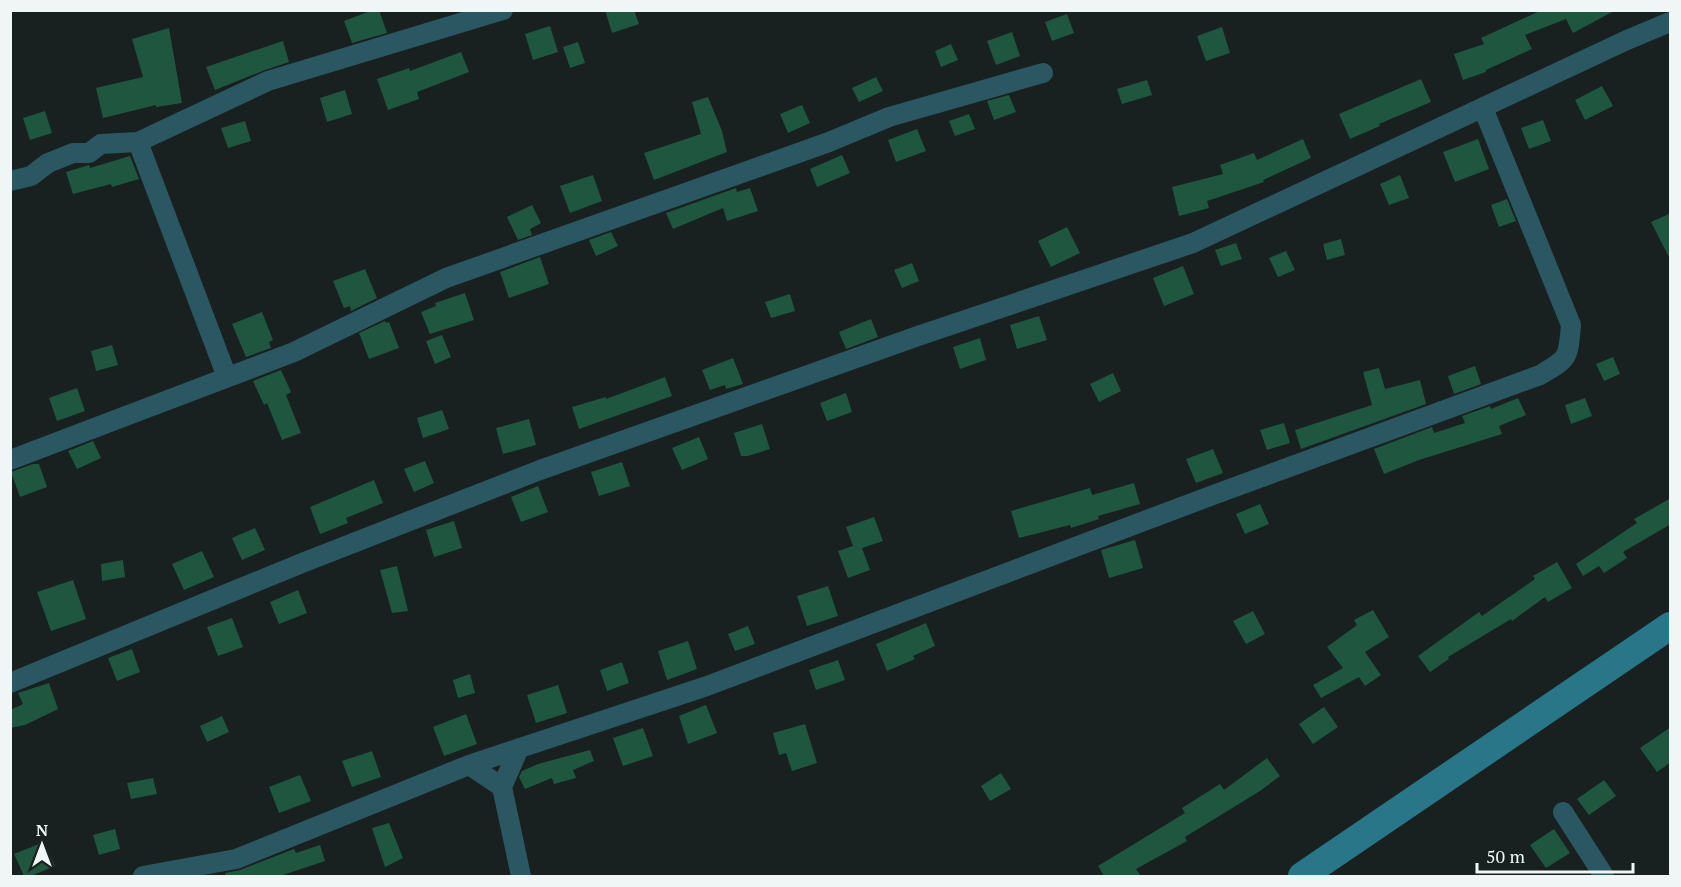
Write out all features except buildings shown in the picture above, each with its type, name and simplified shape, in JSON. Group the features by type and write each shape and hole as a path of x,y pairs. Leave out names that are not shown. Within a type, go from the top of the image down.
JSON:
{"main road":[{"path":"1302,876 1671,626"}],"street":[{"path":"10,181 31,176 48,163 73,153 88,153 101,144 138,142 268,81 503,10"},
{"path":"10,682 302,563 540,470 918,336 1193,243 1627,40 1671,22"},
{"path":"10,460 294,352 446,279 808,149 889,117 1043,73"},
{"path":"143,876 236,859 469,765 707,686 1205,498 1540,375 1563,362 1569,349 1572,325 1484,108"},
{"path":"138,142 227,377"},
{"path":"519,748 502,787 521,876"},
{"path":"469,765 502,787"},
{"path":"1563,812 1604,876"}]}
